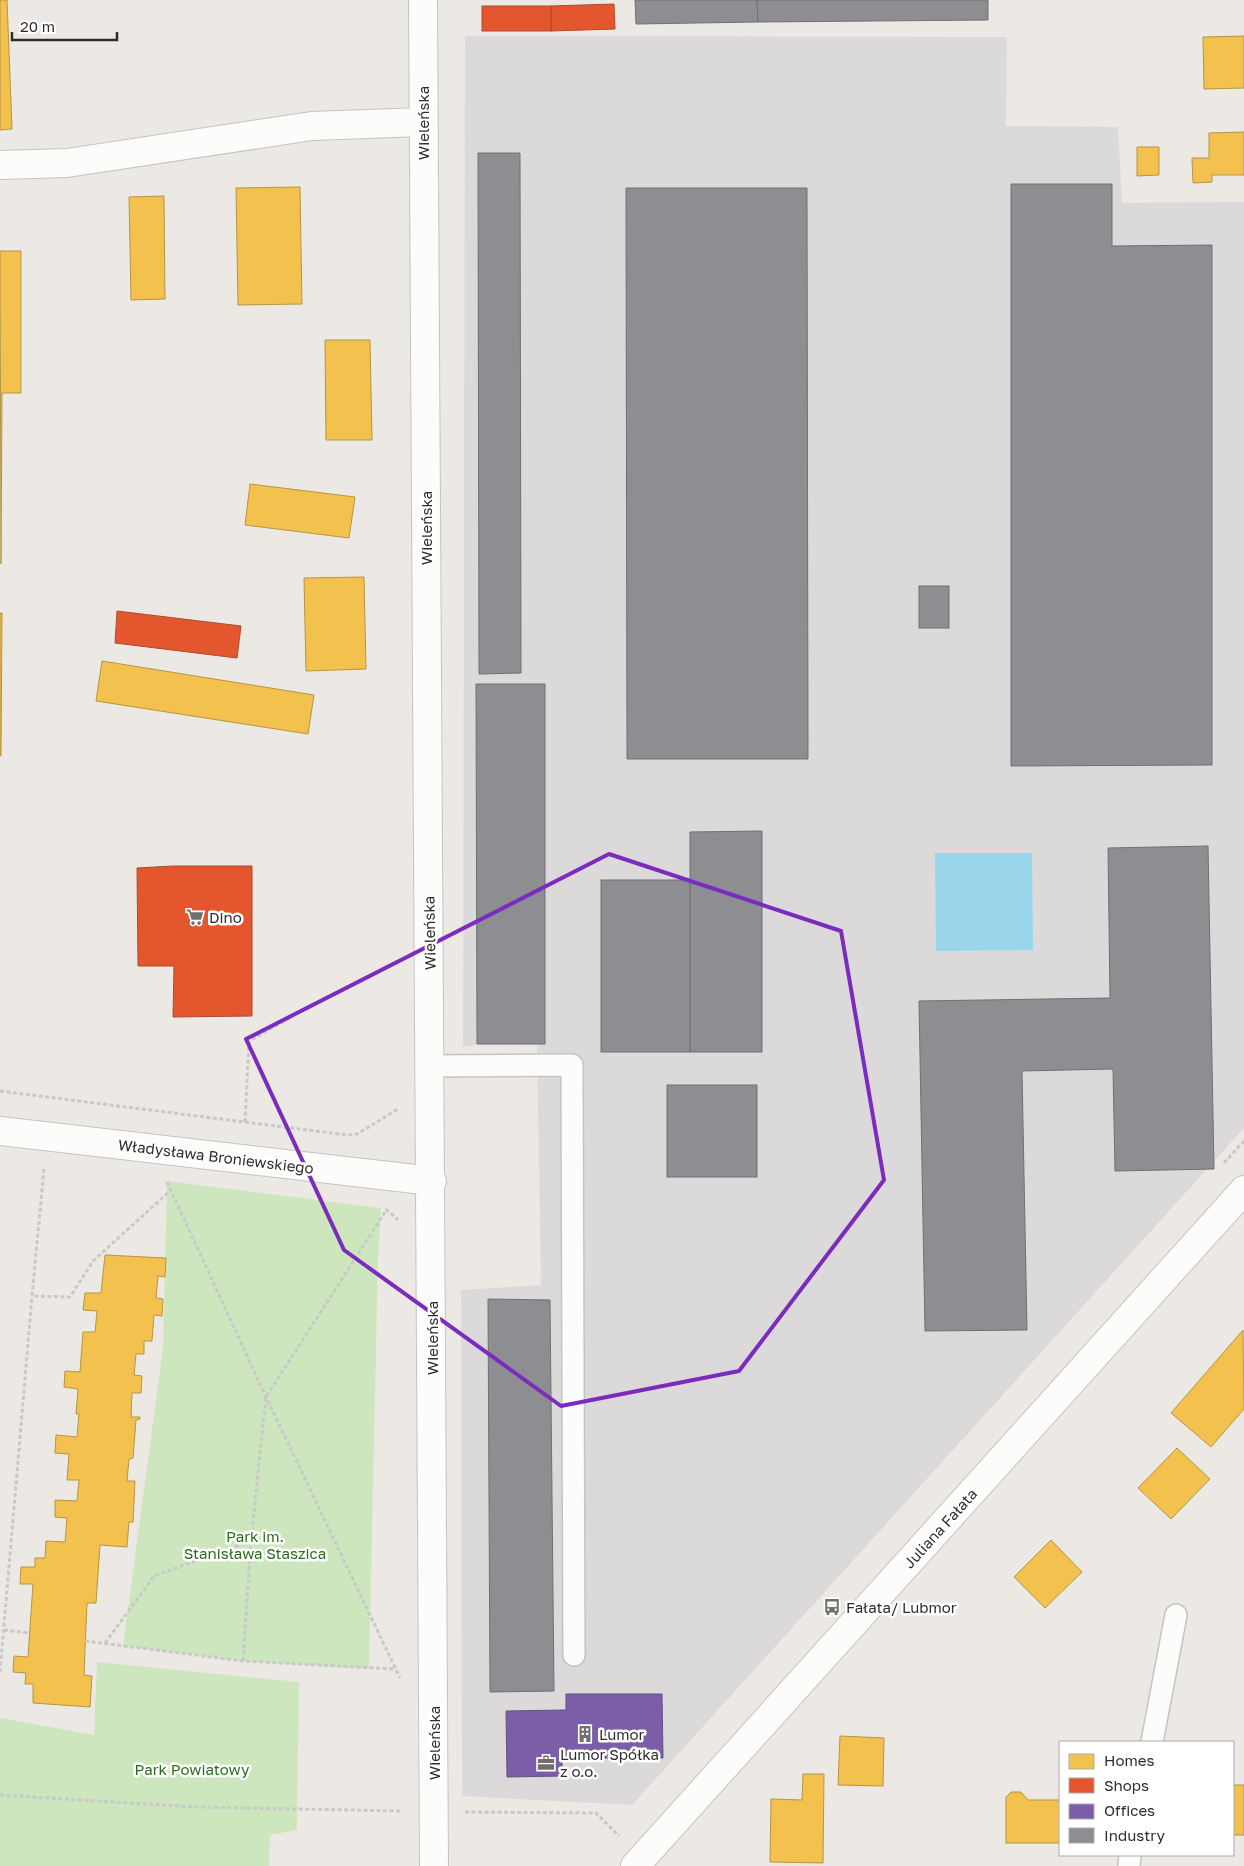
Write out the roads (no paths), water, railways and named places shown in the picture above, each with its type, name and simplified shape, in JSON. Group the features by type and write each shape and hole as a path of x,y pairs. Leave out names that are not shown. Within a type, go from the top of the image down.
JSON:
{"street":[{"name":"Wieleńska","path":"423,0 422,122 432,1181 434,1866"},
{"path":"0,165 67,163 312,126 422,122"},
{"name":"Władysława Broniewskiego","path":"0,1131 432,1181"},
{"name":"Juliana Fałata","path":"639,1863 1244,1190"}],"lane":[{"path":"431,1078 572,1066 574,1655"},
{"path":"1152,1741 1176,1615"}],"water":[{"path":"935,853 1032,853 1033,950 936,951"}],"place":[{"name":"Dino","path":"195,917"},
{"name":"Fałata/ Lubmor","path":"832,1607"},
{"name":"Lumor","path":"585,1734"},
{"name":"Lumor Spółka z o.o.","path":"546,1763"}],"park label":[{"name":"Park im. Stanisława Staszica","path":"255,1544"},
{"name":"Park Powiatowy","path":"192,1769"}]}
